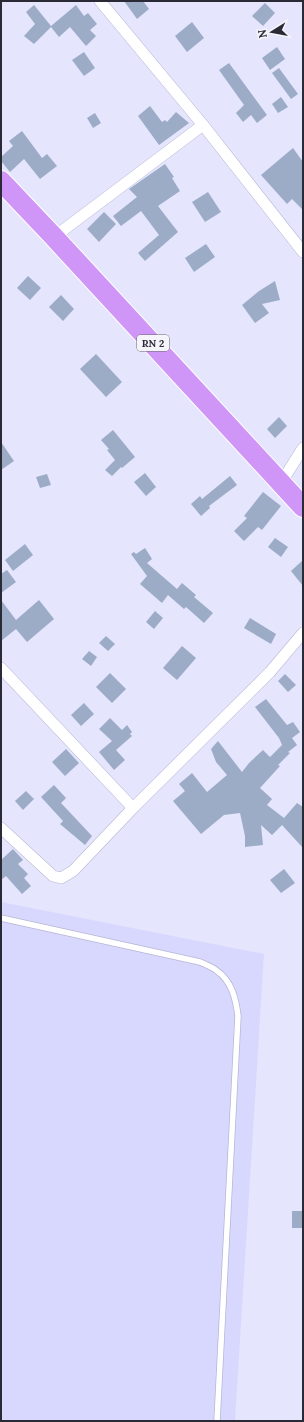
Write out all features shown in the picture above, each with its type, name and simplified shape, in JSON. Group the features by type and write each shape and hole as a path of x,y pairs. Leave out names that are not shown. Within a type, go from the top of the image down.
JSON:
{"highway":[{"name":"RN 2","path":"1,181 303,507"}],"street":[{"path":"100,1 202,125 303,252"},
{"path":"54,237 202,125"},
{"path":"281,483 303,448"},
{"path":"1,828 53,876 61,878 73,871 133,808 270,672 303,632"},
{"path":"1,668 133,808"}],"lane":[{"path":"1,918 200,962 218,971 228,982 236,1000 238,1016 217,1421"}],"shaded area":[{"path":"1,902 264,954 235,1421 1,1421"}],"building":[{"path":"124,1 143,1 149,9 137,19"},
{"path":"265,3 275,13 263,26 252,16"},
{"path":"34,5 51,26 76,5 84,16 88,13 97,24 90,30 96,36 86,46 70,27 59,37 51,27 34,44 24,36 35,24 26,12"},
{"path":"192,22 204,38 187,52 175,36"},
{"path":"277,47 285,59 270,70 262,58"},
{"path":"84,52 95,68 84,76 72,60"},
{"path":"229,63 267,115 257,123 251,115 243,122 236,113 244,105 219,70"},
{"path":"279,68 298,94 291,99 272,73"},
{"path":"281,97 288,107 278,113 272,104"},
{"path":"150,106 162,122 165,120 167,122 176,112 189,123 159,145 138,116"},
{"path":"95,113 101,123 93,128 87,118"},
{"path":"22,131 42,158 47,154 57,166 40,179 24,159 10,172 1,161 1,157 13,146 9,141"},
{"path":"293,148 303,162 303,210 292,199 287,204 261,175"},
{"path":"165,164 174,177 172,178 180,191 158,206 178,232 145,261 138,253 159,235 141,211 121,226 113,216 137,197 129,189"},
{"path":"208,192 221,212 205,222 192,202"},
{"path":"104,212 116,224 99,242 87,229"},
{"path":"206,244 215,257 194,272 185,258"},
{"path":"28,276 41,288 30,300 17,288"},
{"path":"275,281 280,300 262,304 269,313 255,323 242,305 259,291"},
{"path":"61,295 74,309 63,321 49,307"},
{"path":"96,354 122,382 106,397 80,369"},
{"path":"279,417 287,426 275,438 267,429"},
{"path":"113,430 135,457 122,468 121,467 112,476 105,470 115,460 107,450 109,449 101,440"},
{"path":"1,442 14,461 1,470"},
{"path":"145,473 156,487 146,496 134,482"},
{"path":"47,474 51,485 40,488 36,477"},
{"path":"230,476 237,485 209,506 210,508 201,516 191,504 200,496 202,499"},
{"path":"263,492 281,506 262,530 258,527 244,541 234,531 247,518 244,516"},
{"path":"275,538 288,547 281,557 268,547"},
{"path":"25,544 33,555 13,571 5,560"},
{"path":"145,548 152,559 147,563 177,589 182,583 196,595 194,597 213,613 204,623 186,607 184,609 168,595 162,603 140,584 147,576 131,554 134,552 136,554"},
{"path":"303,560 303,586 291,571"},
{"path":"7,570 16,582 1,593 1,574"},
{"path":"1,600 16,620 39,600 54,619 27,642 16,629 1,641"},
{"path":"155,611 163,618 154,629 146,622"},
{"path":"250,618 276,634 271,644 244,628"},
{"path":"106,636 115,644 108,651 99,643"},
{"path":"182,646 196,658 177,680 163,668"},
{"path":"89,651 97,657 91,666 82,659"},
{"path":"110,673 126,689 112,703 96,687"},
{"path":"285,674 296,685 288,692 278,681"},
{"path":"266,699 287,725 293,722 300,732 292,738 297,745 288,752 290,753 278,765 280,766 260,788 272,799 267,805 284,818 297,803 303,807 303,848 282,825 272,835 261,825 263,845 245,847 245,836 240,813 224,815 201,834 173,801 185,791 179,784 192,773 207,792 227,775 216,762 211,749 218,741 242,772 263,750 270,757 282,745 279,738 255,707"},
{"path":"84,703 94,714 81,726 71,715"},
{"path":"110,718 122,730 127,725 132,732 130,734 132,736 116,750 125,760 114,770 99,752 112,741 99,729"},
{"path":"66,749 79,763 65,776 52,762"},
{"path":"54,785 66,798 61,803 92,836 85,845 60,824 63,821 41,797"},
{"path":"26,791 34,799 23,810 15,801"},
{"path":"13,849 23,860 18,864 28,874 24,878 31,886 22,894 6,876 1,880 1,860"},
{"path":"284,869 295,883 281,893 270,880"},
{"path":"292,1211 303,1211 303,1228 292,1228"}]}
